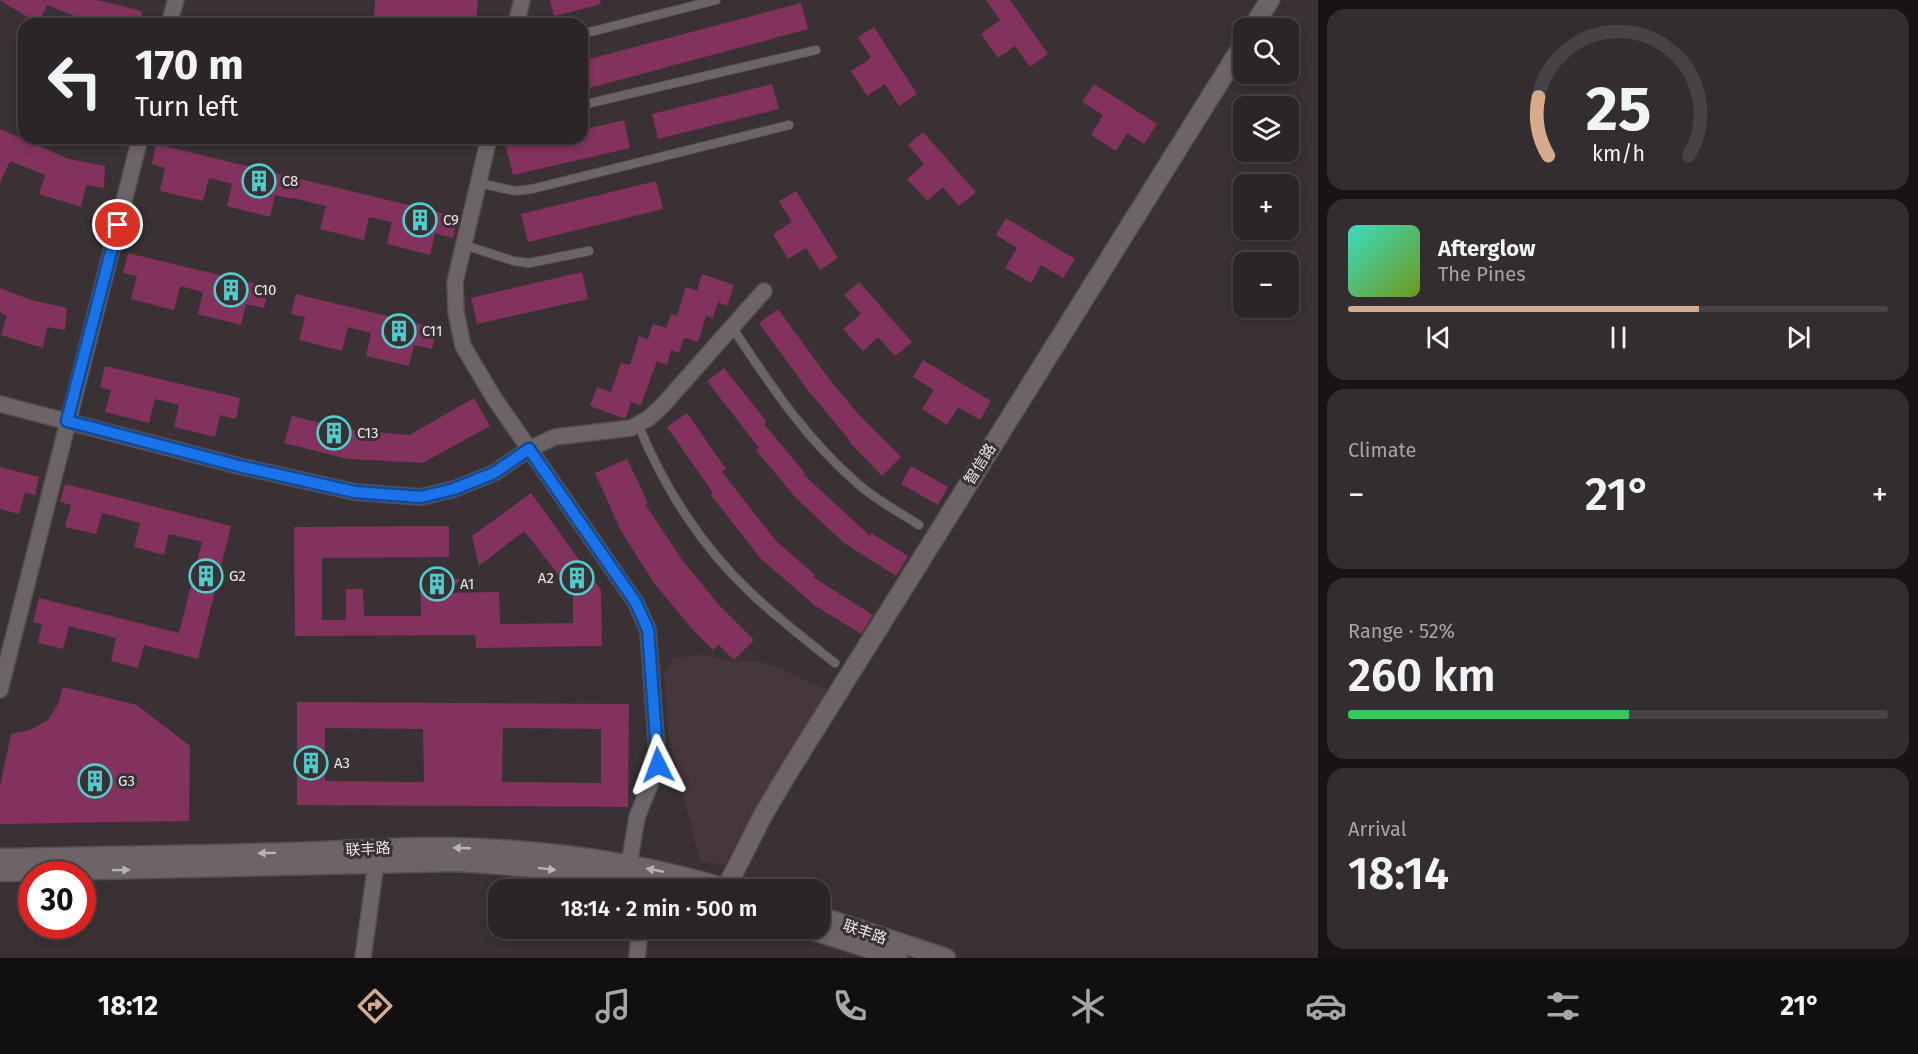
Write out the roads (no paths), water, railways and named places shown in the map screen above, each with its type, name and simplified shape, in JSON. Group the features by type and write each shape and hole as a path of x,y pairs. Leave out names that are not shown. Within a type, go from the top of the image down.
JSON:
{"street":[{"path":"171,18 176,0"},
{"path":"518,18 522,0"},
{"path":"1258,18 1270,0"},
{"path":"1267,18 1279,0"},
{"name":"智信路","path":"734,879 763,814 791,768 1233,61"},
{"name":"智信路","path":"735,879 798,772 1233,75"},
{"path":"0,690 138,144"},
{"path":"488,144 455,282 456,312 463,346 494,398 636,603 648,630 658,765 637,817 628,865"},
{"path":"0,404 239,466 355,492 421,497 454,489 494,473 529,449 555,437 631,428 638,424 662,406 764,291"},
{"name":"联丰路","path":"0,858 441,847 560,855 628,865 694,879"},
{"name":"联丰路","path":"0,872 456,862 525,866 591,874 611,879"},
{"path":"363,958 376,863"},
{"name":"联丰路","path":"830,920 946,958"},
{"name":"联丰路","path":"830,936 898,958"},
{"path":"637,958 639,939"}],"lane":[{"path":"588,32 716,0"},
{"path":"588,104 816,50"},
{"path":"479,183 515,191 532,189 789,125"},
{"path":"464,245 514,261 529,263 590,251"},
{"path":"732,327 781,402 818,447 860,486 919,525"},
{"path":"638,424 650,454 675,500 711,550 748,591 835,663"}],"place":[{"name":"C8","path":"259,181"},
{"name":"C9","path":"420,220"},
{"name":"C10","path":"231,290"},
{"name":"C11","path":"399,331"},
{"name":"C13","path":"334,433"},
{"name":"G2","path":"206,576"},
{"name":"A2","path":"577,578"},
{"name":"A1","path":"437,584"},
{"name":"A3","path":"311,763"},
{"name":"G3","path":"95,781"}]}
